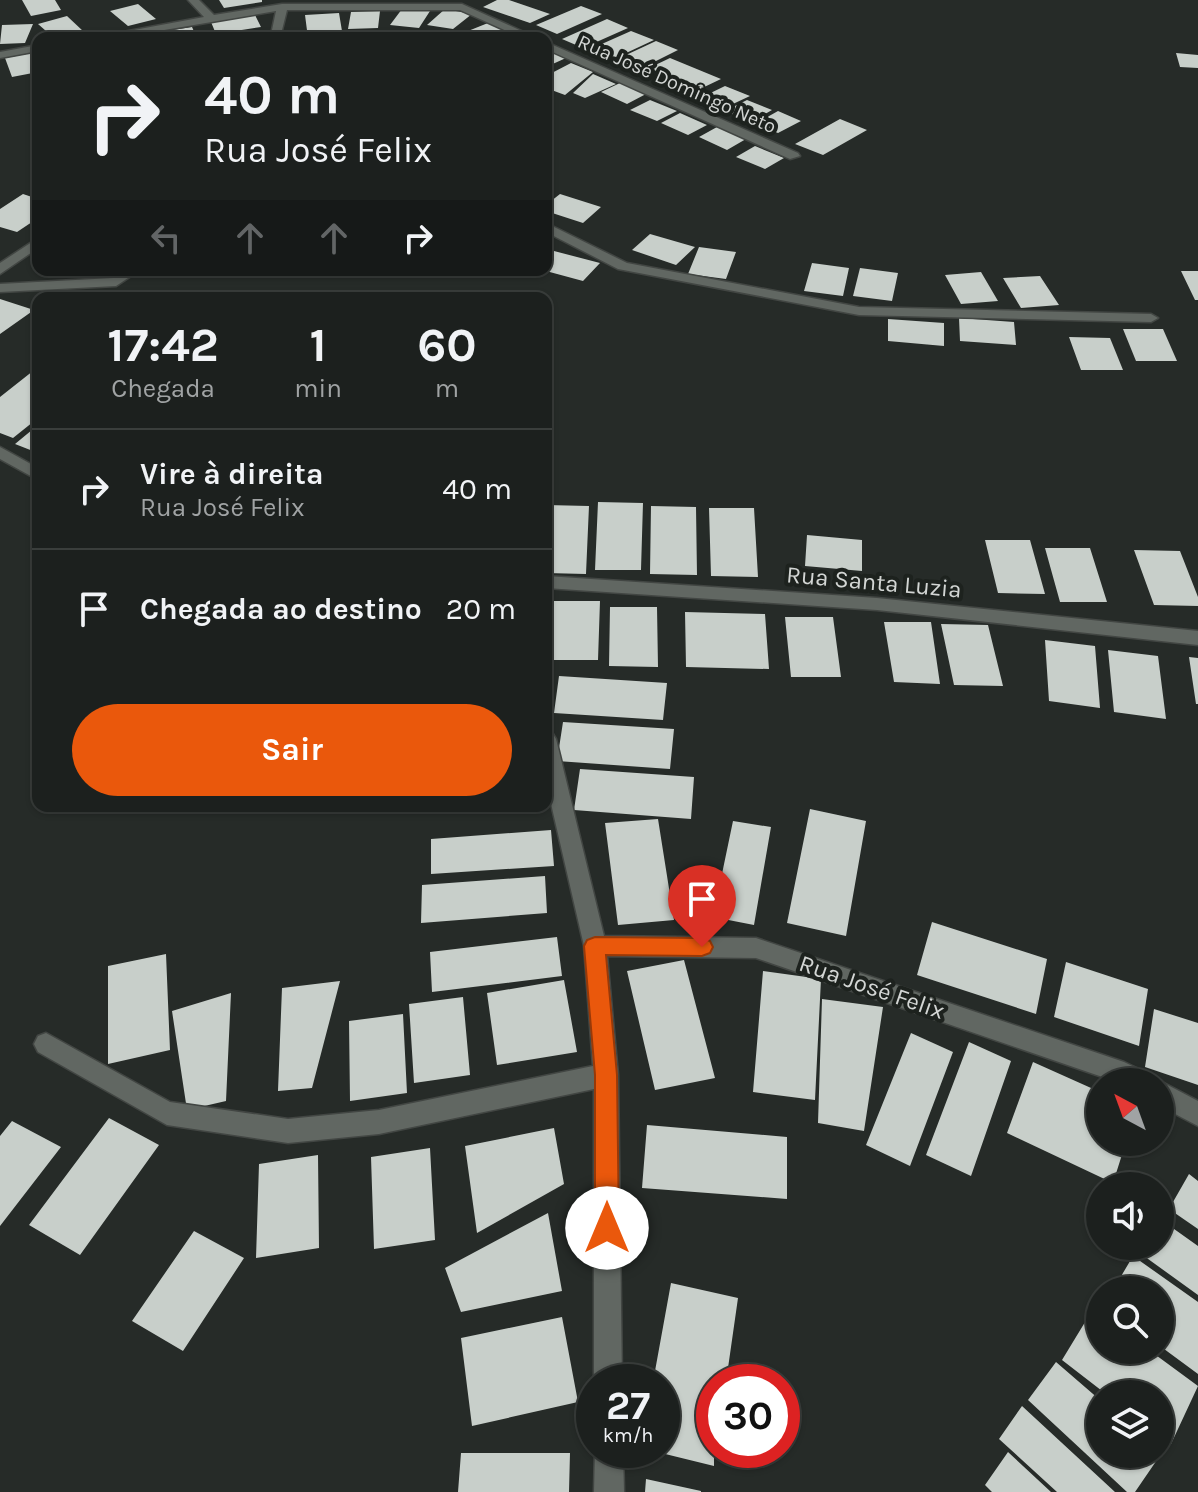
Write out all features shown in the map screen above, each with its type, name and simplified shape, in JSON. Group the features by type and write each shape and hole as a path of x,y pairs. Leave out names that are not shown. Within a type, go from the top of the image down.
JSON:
{"street":[{"path":"193,0 211,18"},
{"path":"278,32 282,7 294,0"},
{"path":"131,32 282,7 462,7 518,32"},
{"name":"Rua José Domingo Neto","path":"552,48 794,156"},
{"path":"0,55 32,49"},
{"path":"552,230 623,266 859,311 1151,318"},
{"path":"0,270 32,246"},
{"path":"0,288 116,282 124,276"},
{"path":"0,452 32,471"},
{"name":"Rua Santa Luzia","path":"552,582 877,604 1198,638"},
{"path":"552,764 595,946 606,1075 608,1364"},
{"name":"Rua José Felix","path":"595,946 756,948 1109,1068"},
{"path":"46,1044 167,1113 288,1131 379,1122 606,1075"},
{"path":"1174,1101 1198,1114"},
{"path":"609,1468 609,1492"}],"building":[{"path":"22,0 55,0 61,10 31,16"},
{"path":"219,0 262,0 262,2 224,8"},
{"path":"497,0 509,0 550,14 530,23 483,7"},
{"path":"138,4 156,19 128,26 110,11"},
{"path":"581,6 602,14 557,34 536,25"},
{"path":"402,9 430,11 419,28 390,25"},
{"path":"445,9 472,14 453,29 427,25"},
{"path":"380,11 378,28 348,29 351,12"},
{"path":"339,13 342,32 307,32 305,15"},
{"path":"255,15 261,27 215,32 211,22"},
{"path":"67,16 84,32 47,32 38,24"},
{"path":"607,19 628,28 583,48 562,39"},
{"path":"488,23 508,31 506,32 466,32"},
{"path":"33,24 25,43 0,44 2,25"},
{"path":"192,27 194,32 160,32"},
{"path":"631,31 654,40 609,61 586,51"},
{"path":"656,41 678,50 634,72 611,62"},
{"path":"552,52 566,58 552,64"},
{"path":"32,53 32,73 12,77 5,58"},
{"path":"1176,53 1198,55 1198,68 1180,67"},
{"path":"670,58 721,79 700,89 649,68"},
{"path":"571,63 593,72 565,95 552,90 552,73"},
{"path":"593,74 616,84 585,98 573,93"},
{"path":"620,83 646,94 627,104 601,92"},
{"path":"725,86 750,96 720,110 696,100"},
{"path":"650,100 677,111 657,121 630,110"},
{"path":"747,100 772,110 751,122 725,111"},
{"path":"778,111 801,121 778,133 755,124"},
{"path":"680,113 707,125 688,135 661,123"},
{"path":"840,119 867,130 823,155 795,144"},
{"path":"717,127 746,139 727,150 699,137"},
{"path":"755,146 784,158 765,169 736,157"},
{"path":"23,194 32,197 32,222 17,232 0,227 0,209"},
{"path":"560,194 601,207 583,223 552,213 552,200"},
{"path":"650,234 695,247 676,265 632,250"},
{"path":"699,247 736,252 726,279 688,274"},
{"path":"552,253 600,263 583,281 552,273"},
{"path":"812,263 849,268 843,296 804,291"},
{"path":"860,268 898,273 892,301 853,296"},
{"path":"1181,271 1198,271 1198,300 1195,300"},
{"path":"981,272 998,301 961,304 945,275"},
{"path":"1040,276 1059,305 1021,308 1003,278"},
{"path":"0,299 32,309 32,311 0,334"},
{"path":"959,318 1014,322 1016,345 960,341"},
{"path":"888,319 944,323 944,346 888,341"},
{"path":"1123,329 1163,329 1177,361 1136,361"},
{"path":"1069,337 1110,338 1123,370 1081,370"},
{"path":"32,372 32,423 13,438 0,433 0,397"},
{"path":"32,430 32,451 15,444"},
{"path":"598,502 643,503 641,570 595,570"},
{"path":"552,505 589,506 586,574 552,573"},
{"path":"651,506 696,507 697,575 650,574"},
{"path":"709,508 754,508 758,577 711,576"},
{"path":"807,535 862,540 862,571 805,566"},
{"path":"985,540 1030,540 1045,594 998,593"},
{"path":"1045,548 1090,548 1107,602 1060,602"},
{"path":"1134,550 1180,551 1198,597 1198,606 1154,605"},
{"path":"553,601 600,601 598,660 552,660"},
{"path":"610,607 657,607 658,667 609,666"},
{"path":"685,612 765,614 769,669 686,667"},
{"path":"785,617 833,617 841,677 791,677"},
{"path":"884,622 931,622 940,684 894,682"},
{"path":"941,624 988,625 1003,686 954,685"},
{"path":"1045,640 1095,646 1100,708 1049,701"},
{"path":"1108,650 1158,656 1166,719 1114,712"},
{"path":"1189,657 1198,658 1198,704 1196,704"},
{"path":"559,676 667,683 663,720 554,713"},
{"path":"563,722 674,729 670,769 557,761"},
{"path":"580,769 694,777 691,819 574,810"},
{"path":"810,809 866,821 846,936 787,923"},
{"path":"658,819 674,920 618,925 605,823"},
{"path":"733,821 771,827 754,925 713,917"},
{"path":"551,830 554,866 431,874 431,839"},
{"path":"545,876 547,913 421,923 422,885"},
{"path":"932,922 1047,959 1036,1014 917,975"},
{"path":"557,937 562,976 432,992 430,952"},
{"path":"166,954 170,1050 108,1064 108,966"},
{"path":"684,960 715,1078 655,1090 627,971"},
{"path":"1066,962 1148,989 1139,1046 1054,1017"},
{"path":"763,971 821,979 815,1100 753,1092"},
{"path":"564,980 577,1052 497,1065 487,993"},
{"path":"340,981 312,1088 278,1091 282,988"},
{"path":"231,993 226,1101 187,1110 172,1011"},
{"path":"463,997 470,1075 414,1083 409,1004"},
{"path":"822,999 883,1007 864,1131 818,1123"},
{"path":"1154,1009 1198,1023 1198,1085 1174,1077 1174,1068 1145,1067"},
{"path":"403,1014 407,1093 350,1101 349,1021"},
{"path":"911,1033 953,1052 910,1166 866,1145"},
{"path":"969,1042 1011,1061 971,1176 926,1155"},
{"path":"1033,1062 1086,1086 1086,1156 1122,1156 1116,1172 1090,1172 1007,1133"},
{"path":"109,1118 159,1145 80,1255 29,1225"},
{"path":"12,1121 61,1147 0,1226 0,1136"},
{"path":"647,1125 787,1137 787,1199 642,1188"},
{"path":"554,1128 564,1184 477,1233 465,1146"},
{"path":"430,1148 435,1240 374,1249 371,1157"},
{"path":"318,1155 319,1248 256,1258 259,1164"},
{"path":"1189,1174 1198,1181 1198,1229 1174,1212 1174,1200"},
{"path":"548,1213 562,1291 461,1312 445,1268"},
{"path":"1174,1229 1198,1246 1198,1295 1149,1260 1174,1260"},
{"path":"194,1231 244,1258 183,1351 132,1321"},
{"path":"1131,1260 1139,1260 1161,1276 1121,1276"},
{"path":"671,1283 738,1298 729,1364 696,1364 696,1462 680,1458 680,1364 656,1364"},
{"path":"1174,1285 1198,1302 1198,1374 1174,1356"},
{"path":"562,1317 576,1402 472,1426 461,1338"},
{"path":"1086,1321 1086,1364 1168,1364 1198,1386 1174,1438 1174,1380 1088,1380 1062,1360"},
{"path":"1056,1362 1086,1388 1086,1454 1028,1400"},
{"path":"1022,1406 1115,1492 1057,1492 999,1439"},
{"path":"1008,1452 1051,1492 992,1492 985,1485"},
{"path":"461,1453 570,1453 569,1492 458,1492"},
{"path":"1101,1468 1151,1468 1135,1492 1127,1492"},
{"path":"646,1479 701,1491 701,1492 645,1492"}],"route":[{"path":"607,1228 606,1075 595,946 702,947"}]}
